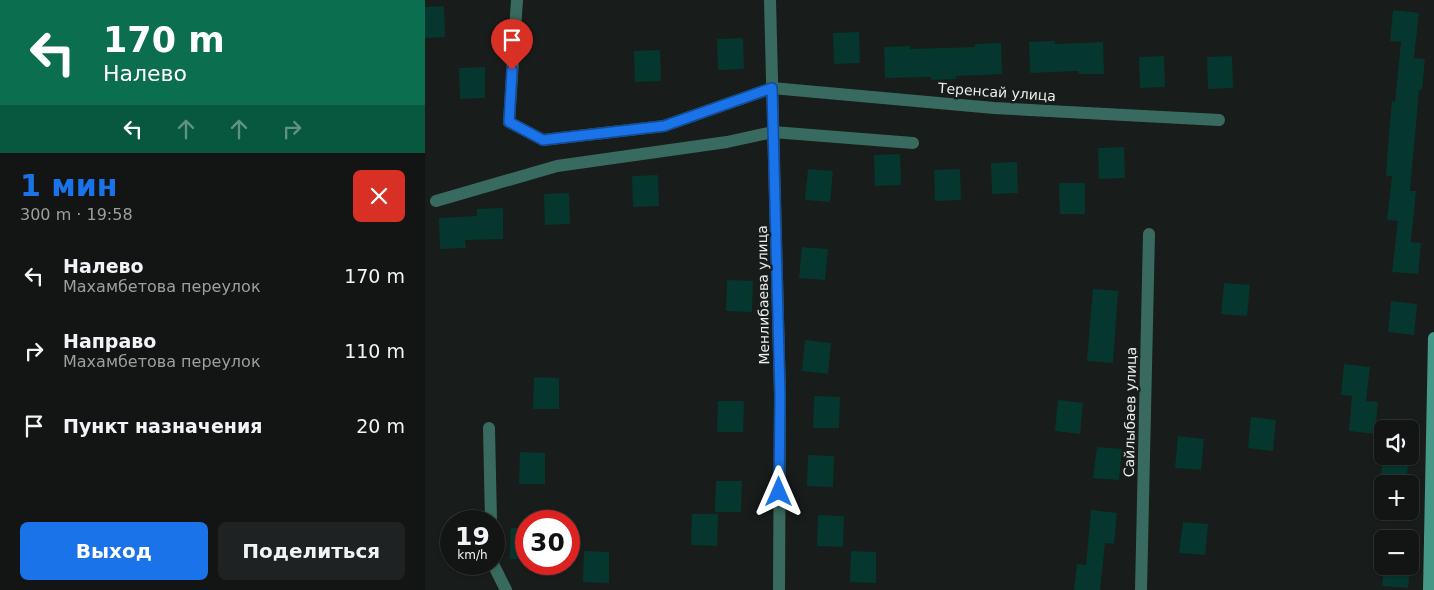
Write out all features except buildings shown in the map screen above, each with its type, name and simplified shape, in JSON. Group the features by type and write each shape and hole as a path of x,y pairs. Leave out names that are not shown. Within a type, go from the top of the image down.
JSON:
{"street":[{"path":"517,0 509,122 543,140 664,126 772,88"},
{"name":"Менлибаева улица","path":"770,0 780,395 779,590"},
{"name":"Теренсай улица","path":"772,88 994,108 1219,120"},
{"path":"436,201 557,166 727,142 773,132 913,143"},
{"name":"Сайлыбаев улица","path":"1141,590 1149,234"},
{"path":"1431,581 1434,338"},
{"path":"489,428 491,510"},
{"path":"498,575 506,590"}],"route":[{"path":"512,70 509,122 543,140 664,126 772,88 780,395 779,492"}]}
